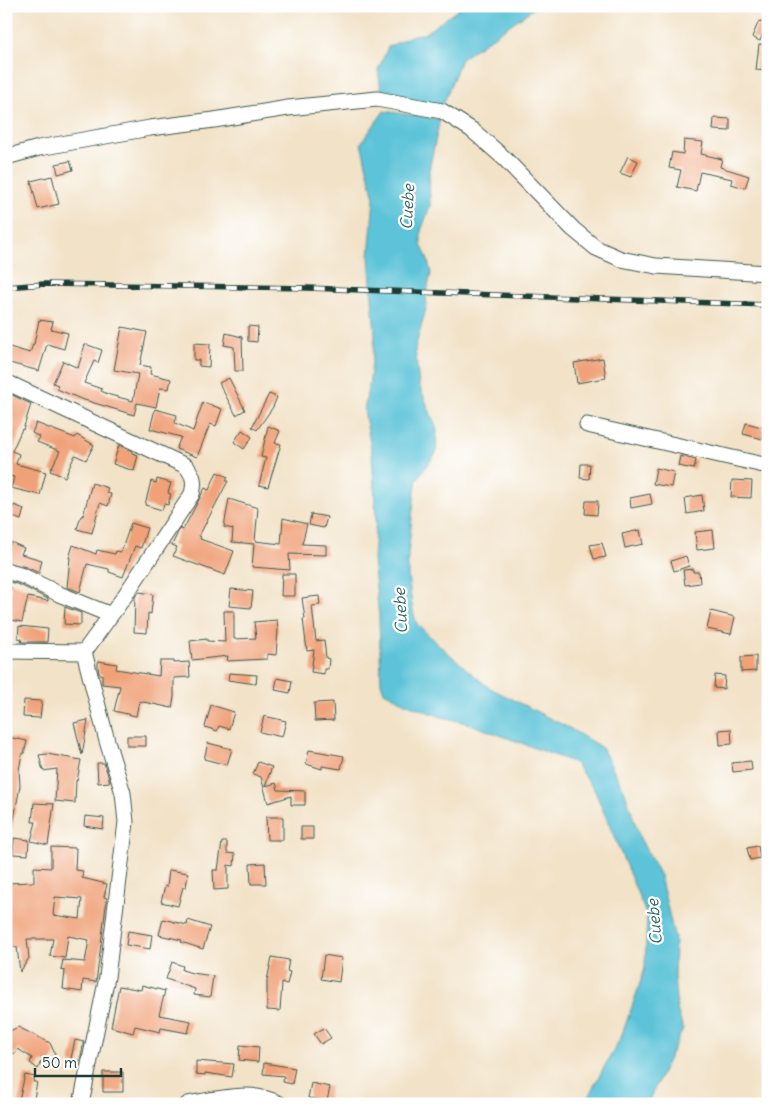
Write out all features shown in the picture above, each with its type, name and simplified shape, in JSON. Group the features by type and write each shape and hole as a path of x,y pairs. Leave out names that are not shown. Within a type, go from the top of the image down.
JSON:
{"street":[{"path":"6,157 39,148 150,128 288,108 377,99 442,111 472,130 504,158 573,229 596,248 621,259 656,266 768,273"},
{"path":"6,382 186,466 193,474 195,483 192,494 84,652"},
{"path":"587,425 768,466"},
{"path":"6,571 23,576 59,594 111,615"},
{"path":"6,651 84,652"},
{"path":"81,1104 107,977 126,822 123,793 107,741 84,652"},
{"path":"188,1104 253,1096 280,1104"}],"water":[{"path":"463,6 537,6 461,59 443,105 382,96 378,70 388,47 413,35 424,34"},
{"name":"Cuebe","path":"384,111 440,119 429,170 430,206 421,231 421,245 427,257 431,273 426,296 427,305 415,349 419,385 437,429 436,453 417,479 415,491 408,555 408,576 413,612 417,624 488,687 571,729 602,748 625,792 640,838 660,876 675,939 674,977 677,1009 683,1029 647,1104 578,1104 586,1100 621,1037 645,968 647,916 595,791 575,763 470,724 438,716 405,703 384,692 381,683 379,617 373,559 376,516 372,454 364,410 375,335 369,257 374,198 361,143"}],"building":[{"path":"759,21 767,24 760,41 752,37"},
{"path":"759,44 768,45 768,71 756,70"},
{"path":"714,118 730,119 730,131 713,130"},
{"path":"684,140 703,142 701,154 722,159 720,167 749,176 745,188 731,184 732,179 700,172 696,191 677,187 681,170 669,168 672,152 683,154"},
{"path":"628,156 638,161 631,177 620,173"},
{"path":"70,161 73,170 58,174 56,164"},
{"path":"52,176 59,204 38,209 31,181"},
{"path":"39,320 53,322 51,329 68,333 64,349 47,344 39,371 6,362 6,346 30,353"},
{"path":"248,326 258,327 257,342 248,341"},
{"path":"122,327 147,332 140,365 151,367 150,374 171,379 169,389 160,388 156,407 137,403 134,415 81,399 57,389 58,385 53,383 63,361 78,368 85,344 102,350 98,363 94,361 84,383 102,389 101,391 110,395 133,401 138,374 114,370"},
{"path":"226,333 242,337 243,371 235,371 234,347 224,345"},
{"path":"194,343 210,344 209,367 199,366 199,360 194,360"},
{"path":"603,358 606,378 577,383 574,363"},
{"path":"229,378 245,410 236,415 219,383"},
{"path":"6,392 31,404 23,430 12,451 19,454 16,464 46,472 40,495 11,488 14,477 11,476 6,486 6,424 11,414 7,413 6,415"},
{"path":"269,394 277,397 273,407 257,430 252,427"},
{"path":"203,402 222,409 216,426 210,424 197,457 176,449 181,437 150,429 155,409 177,415 175,423 193,431"},
{"path":"36,423 75,438 77,435 94,445 86,460 75,455 65,477 50,471 60,451 37,442 40,437 32,433"},
{"path":"746,423 766,428 763,439 743,434"},
{"path":"268,426 280,431 275,443 281,444 268,487 259,485 266,458 261,457"},
{"path":"242,430 252,437 244,449 234,442"},
{"path":"119,445 138,455 134,471 113,464"},
{"path":"680,456 696,460 694,469 678,466"},
{"path":"581,464 590,464 589,479 580,478"},
{"path":"656,468 674,472 671,487 653,484"},
{"path":"217,472 228,477 226,481 228,481 199,536 201,537 200,539 234,551 225,575 173,556 177,547 172,545 180,528 183,530 205,488 209,490"},
{"path":"157,479 171,483 168,493 171,494 168,505 164,504 162,510 145,505 151,481 156,483"},
{"path":"732,480 752,481 751,498 731,497"},
{"path":"92,483 108,488 106,493 111,494 108,506 100,503 92,533 77,529 81,516 83,516"},
{"path":"650,494 652,504 631,508 630,498"},
{"path":"702,495 704,511 687,514 685,498"},
{"path":"229,499 258,508 255,541 281,544 283,518 307,524 302,544 326,545 326,555 289,554 290,570 252,567 254,544 232,542 233,529 224,527"},
{"path":"586,501 598,501 597,515 585,514"},
{"path":"14,505 24,509 21,520 10,516"},
{"path":"311,514 327,517 324,528 309,525"},
{"path":"131,523 147,528 141,548 135,546 123,577 109,572 109,569 87,564 80,592 67,587 69,558 73,545 96,554 97,550 115,554 116,551 121,552"},
{"path":"640,530 643,544 625,548 622,534"},
{"path":"713,530 715,548 697,550 695,532"},
{"path":"11,542 24,548 21,554 42,560 39,573 26,567 6,562 6,553"},
{"path":"602,543 606,557 594,559 590,545"},
{"path":"686,556 689,566 674,571 671,561"},
{"path":"693,569 693,572 699,572 700,583 685,585 683,570"},
{"path":"282,574 295,574 295,596 281,596"},
{"path":"6,581 20,585 48,599 48,601 28,597 22,622 6,619 6,606 11,587 6,585"},
{"path":"231,589 253,591 251,608 229,606"},
{"path":"139,592 153,594 151,614 148,613 147,633 134,632 135,597"},
{"path":"319,596 320,605 312,606 316,641 324,640 326,658 329,659 328,669 324,669 324,674 311,672 314,650 307,651 303,619 305,619 302,598"},
{"path":"65,607 81,613 81,625 64,624"},
{"path":"224,611 234,611 234,639 256,638 254,622 277,620 276,655 267,654 267,659 227,661 228,656 192,660 190,641 207,639 207,641 225,642"},
{"path":"711,611 735,617 731,634 707,629"},
{"path":"19,626 48,629 47,642 21,642 22,639 18,638"},
{"path":"756,656 756,671 741,672 741,657"},
{"path":"98,661 117,664 116,669 159,676 160,661 174,661 174,663 189,662 190,677 174,678 172,708 139,701 136,716 114,711 120,686 102,684 102,674 99,674"},
{"path":"229,673 257,675 256,684 228,680"},
{"path":"715,675 725,676 724,689 714,688"},
{"path":"277,678 292,681 290,693 275,690"},
{"path":"24,700 42,701 40,718 23,717"},
{"path":"333,702 334,720 315,721 314,703"},
{"path":"211,705 234,712 229,729 219,726 217,731 205,727"},
{"path":"264,716 286,721 282,737 260,732"},
{"path":"88,720 82,755 74,723"},
{"path":"731,729 732,744 720,745 719,730"},
{"path":"127,736 146,736 146,746 127,746"},
{"path":"8,737 27,741 19,770 20,786 11,835 6,835 6,743"},
{"path":"208,743 232,749 227,765 204,759"},
{"path":"309,750 344,756 341,769 322,766 322,769 306,764"},
{"path":"47,754 81,760 76,780 75,803 55,801 57,769 43,771 39,755"},
{"path":"751,761 752,770 733,772 732,763"},
{"path":"258,762 272,767 265,786 276,783 278,790 305,791 305,805 291,805 291,796 268,803 261,777 253,774"},
{"path":"97,763 104,763 110,782 98,783"},
{"path":"34,803 54,804 48,845 31,841 36,822 32,822"},
{"path":"85,816 104,818 103,829 84,826"},
{"path":"266,817 283,817 283,840 267,840"},
{"path":"301,827 313,827 313,839 301,839"},
{"path":"14,838 29,840 28,855 13,854"},
{"path":"222,842 227,842 227,853 235,854 234,866 228,865 228,889 214,890 213,870 218,870"},
{"path":"758,846 760,858 750,860 747,848"},
{"path":"51,847 76,848 75,870 83,871 82,878 107,884 104,897 107,898 96,982 83,980 82,992 63,989 65,971 61,970 63,960 85,962 89,940 68,936 65,958 50,956 53,939 27,939 29,958 20,972 17,947 10,947 6,916 7,883 34,882 34,867 51,868","holes":["55,897 82,899 80,919 53,915"]},
{"path":"265,863 266,884 251,884 250,864"},
{"path":"169,870 188,873 186,887 183,887 178,906 161,902 165,886 167,887"},
{"path":"163,919 187,925 188,920 210,927 203,949 181,942 182,940 159,935"},
{"path":"128,931 152,935 150,949 126,945"},
{"path":"324,955 342,958 339,982 321,979"},
{"path":"272,957 289,960 287,971 290,972 287,984 282,983 280,1011 267,1010 267,980"},
{"path":"172,962 183,966 182,970 213,976 210,997 194,995 195,989 166,979"},
{"path":"142,985 165,991 159,1015 191,1021 188,1033 161,1028 160,1032 135,1026 133,1033 111,1027 119,986 141,990"},
{"path":"18,1027 50,1043 55,1054 49,1065 41,1061 38,1069 30,1063 32,1058 18,1049 15,1054 6,1048 6,1033"},
{"path":"324,1028 331,1038 321,1044 314,1034"},
{"path":"75,1040 84,1042 79,1065 70,1063"},
{"path":"240,1045 259,1047 258,1062 239,1060"},
{"path":"196,1061 234,1064 232,1077 205,1073 205,1075 196,1074"},
{"path":"264,1063 295,1068 292,1084 283,1082 284,1076 263,1074"},
{"path":"103,1072 123,1072 123,1092 103,1092"},
{"path":"25,1075 35,1077 33,1082 37,1082 33,1104 18,1104"},
{"path":"311,1083 330,1087 327,1101 308,1098"}],"railway":[{"path":"6,287 44,284 307,288 768,305"}]}
